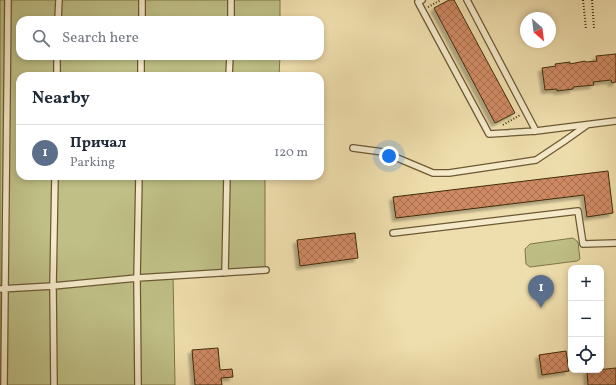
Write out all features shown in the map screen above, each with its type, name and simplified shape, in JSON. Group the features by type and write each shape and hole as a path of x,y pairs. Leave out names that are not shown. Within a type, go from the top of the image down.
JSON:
{"lane":[{"path":"4,385 2,289 8,0"},
{"path":"58,0 58,16"},
{"path":"142,0 142,16"},
{"path":"230,16 231,0"},
{"path":"422,0 418,2 490,134 536,131 616,121"},
{"path":"467,0 536,131"},
{"path":"57,72 58,60"},
{"path":"141,60 141,72"},
{"path":"229,72 230,60"},
{"path":"353,148 383,152 433,173 449,173 536,160 587,125"},
{"path":"54,385 53,286 55,180"},
{"path":"138,385 137,278 139,180"},
{"path":"225,273 227,180"},
{"path":"393,233 578,211 584,244 616,243"},
{"path":"2,289 137,278 266,270"}],"path":[{"path":"428,7 441,0"},
{"path":"583,0 586,29"},
{"path":"592,0 594,28"},
{"path":"501,125 521,115"}],"green space":[{"path":"0,0 280,0 280,16 16,16 16,60 280,60 279,72 16,72 16,180 265,180 265,267 173,273 175,385 0,385"},
{"path":"573,238 578,242 580,259 577,261 530,267 526,264 525,249 530,244"}],"building":[{"path":"449,0 454,0 515,113 495,123 434,8"},
{"path":"616,54 616,82 612,83 611,80 593,82 594,85 573,87 573,89 557,91 557,89 545,90 542,68 570,62 570,64 585,61 597,61 596,56"},
{"path":"608,171 613,213 587,217 584,195 396,218 393,197"},
{"path":"355,233 358,258 300,266 297,240"},
{"path":"218,348 220,370 232,369 233,377 221,378 222,385 195,385 192,350"},
{"path":"566,351 568,371 542,375 539,355"},
{"path":"616,368 616,385 588,385 587,373 604,373 604,369"}],"place":[{"name":"Причал","path":"541,308"}]}
